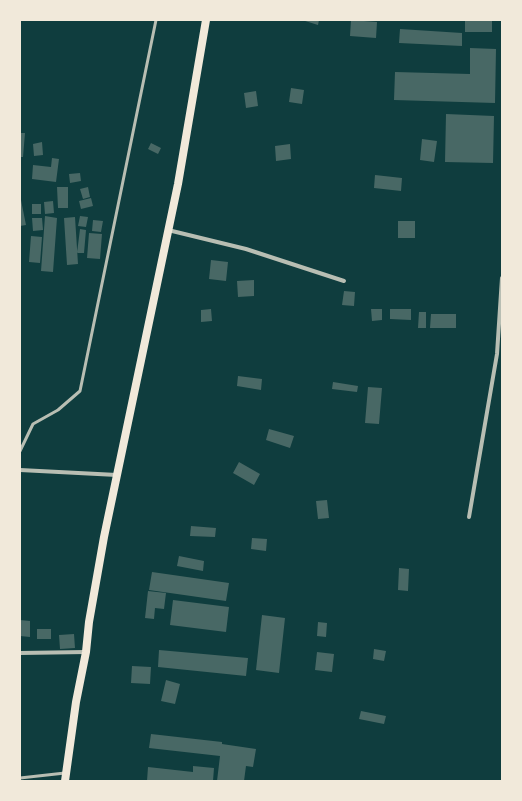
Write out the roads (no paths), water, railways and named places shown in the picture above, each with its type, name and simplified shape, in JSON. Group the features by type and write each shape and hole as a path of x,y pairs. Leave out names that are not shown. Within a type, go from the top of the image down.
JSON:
{"main road":[{"path":"66,777 76,702 86,652 89,622 104,537 168,230 195,92 206,20"}],"street":[{"path":"168,230 246,250 344,280"},
{"path":"469,517 497,354 502,278"},
{"path":"20,470 117,475"},
{"path":"20,653 86,652"}],"lane":[{"path":"20,451 33,424 58,410 80,391 156,20"},
{"path":"20,778 30,779 66,777"}]}
